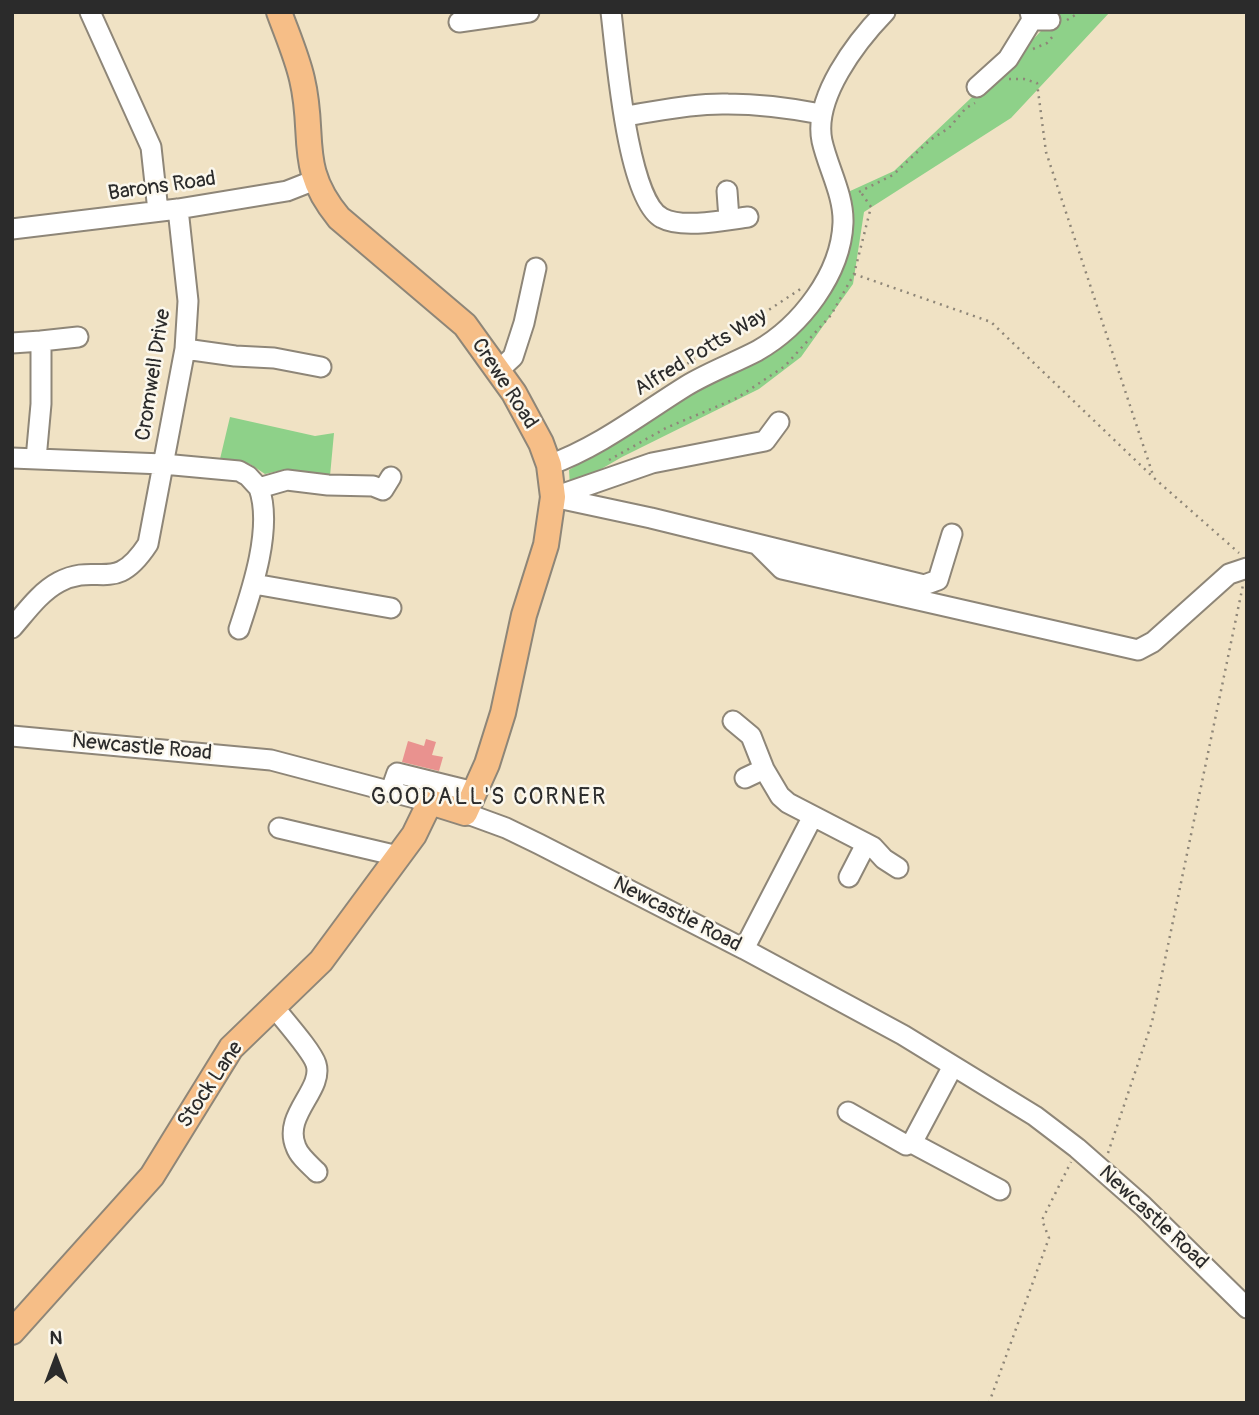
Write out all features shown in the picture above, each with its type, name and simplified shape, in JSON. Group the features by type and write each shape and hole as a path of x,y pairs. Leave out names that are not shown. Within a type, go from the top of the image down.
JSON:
{"main road":[{"name":"Crewe Road","path":"279,12 302,78 308,144 315,180 326,201 339,218 465,325 499,370 525,412 549,465 553,498 546,545 524,615 503,713 470,803"},
{"name":"Newcastle Road","path":"430,802 470,803"},
{"name":"Stock Lane","path":"12,1332 152,1176 231,1048 321,961 421,823 430,802"}],"street":[{"path":"90,12 150,147 158,211"},
{"path":"458,22 529,12"},
{"path":"611,12 630,153 639,182 652,208 660,218 674,222 739,218 727,191"},
{"path":"625,116 727,103 776,106 821,114 841,68 870,27 885,12"},
{"path":"976,95 1044,21"},
{"name":"Alfred Potts Way","path":"549,465 613,435 688,385 760,349 796,320 814,298 839,250 843,222 839,197 822,138 821,114"},
{"name":"Barons Road","path":"12,229 178,209 287,191 315,180"},
{"name":"Cromwell Drive","path":"12,628 44,593 59,582 74,576 113,575 127,570 148,544 185,349 188,301 178,209"},
{"path":"499,370 513,357 536,268"},
{"path":"12,343 78,337"},
{"path":"36,459 41,404 41,341"},
{"path":"185,349 274,358 321,367"},
{"path":"553,498 652,463 765,441 779,422"},
{"path":"12,458 163,464 239,471 248,476 259,488 265,510 254,584 239,629"},
{"path":"259,488 287,481 373,486 383,490 391,477"},
{"path":"553,498 924,585 938,580 952,534"},
{"path":"757,544 775,564 794,573 1138,650 1153,642 1229,575 1247,568"},
{"path":"254,584 391,608"},
{"path":"733,721 751,736 780,796 788,803 869,846 898,868"},
{"name":"Newcastle Road","path":"12,736 271,760 430,802"},
{"path":"746,778 761,761"},
{"path":"391,790 397,773 470,803"},
{"name":"Newcastle Road","path":"470,803 506,828 744,949 903,1035 1035,1116 1102,1169 1247,1308"},
{"path":"744,949 813,816"},
{"path":"279,828 398,856"},
{"path":"849,877 869,846"},
{"path":"274,1007 317,1066 316,1077 296,1118 293,1132 296,1148 317,1172"},
{"path":"848,1112 906,1145 912,1143 953,1066"},
{"path":"912,1143 1000,1190"}],"path":[{"path":"1021,48 1047,43 1044,21 1066,20 1080,12"},
{"path":"1013,70 1008,79 1024,79 1038,83 1046,152 1154,478"},
{"path":"839,197 860,191 893,175 930,140 949,128 976,95"},
{"path":"608,461 666,428 737,398 785,366 831,315 854,274 871,207 860,191"},
{"path":"854,274 991,322 1154,478 1243,557 1247,568 1152,1022 1102,1169"},
{"path":"656,385 802,288"},
{"path":"989,1403 1049,1238 1042,1220 1077,1148"}],"green space":[{"path":"1062,12 1110,12 1011,118 864,212 853,284 801,357 759,389 622,457 570,487 569,470 653,417 791,337 824,303 842,269 852,221 848,192 894,171 971,98 998,77 1054,17"},
{"path":"230,417 315,436 334,433 330,476 283,470 265,474 250,464 220,459"}],"building":[{"path":"426,739 436,742 432,755 443,757 439,771 402,762 408,741 424,746"}],"district":[{"name":"GOODALL'S CORNER","path":"489,798"}]}
